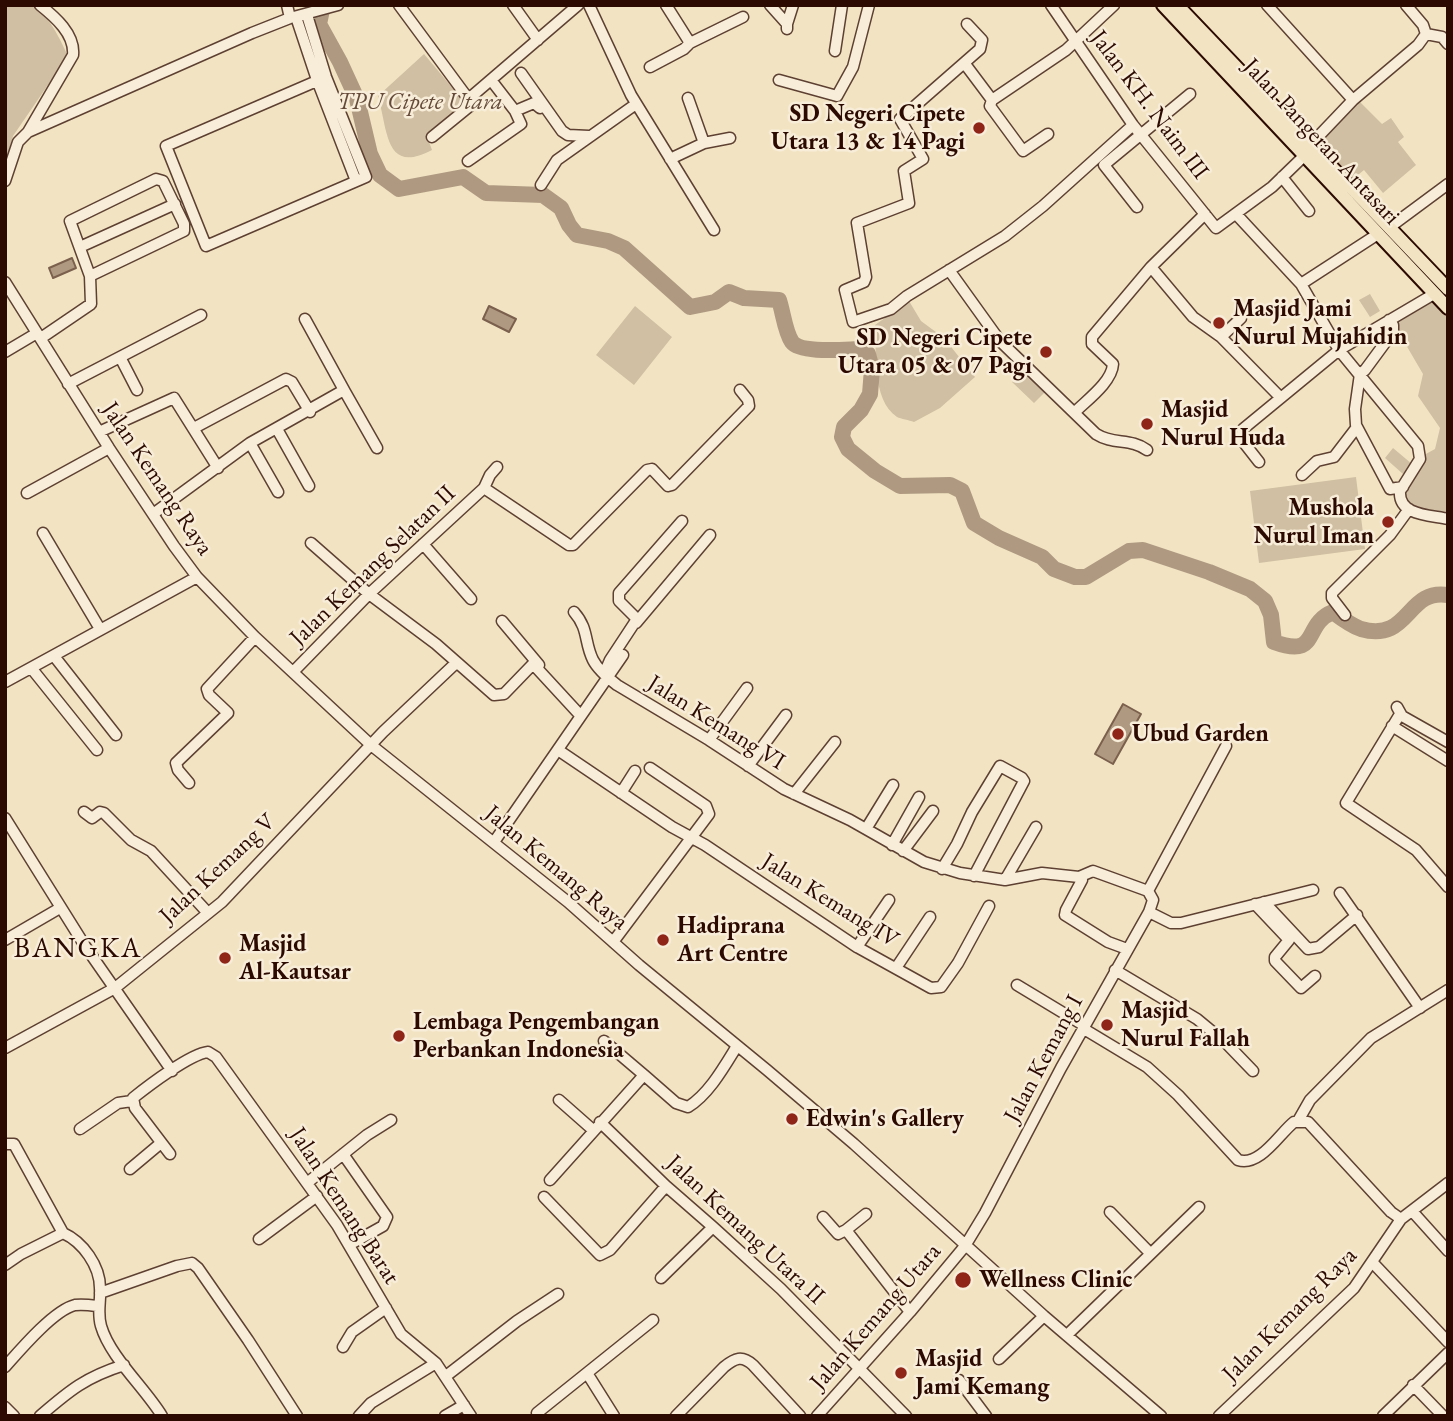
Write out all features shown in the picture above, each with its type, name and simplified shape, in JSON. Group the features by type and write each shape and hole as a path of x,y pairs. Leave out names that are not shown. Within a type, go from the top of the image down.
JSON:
{"main road":[{"name":"Jalan Pangeran Antasari","path":"1163,5 1448,308"},
{"path":"1168,5 1448,302"},
{"path":"1177,5 1448,289"},
{"name":"Jalan Pangeran Antasari","path":"1185,5 1448,282"}],"street":[{"path":"5,181 18,142 27,132 73,55 72,41 40,5"},
{"path":"286,5 301,16 321,78 361,179 207,247 166,151 168,145 321,78"},
{"path":"399,5 467,97 472,96 578,5"},
{"path":"513,5 538,40"},
{"path":"589,5 617,69 636,104 714,230"},
{"path":"666,5 690,43"},
{"path":"770,5 787,26 793,5"},
{"path":"835,51 842,5"},
{"path":"779,80 837,96 853,67 869,5"},
{"name":"Jalan KH. Naim III","path":"1051,5 1133,125 1216,228 1236,214"},
{"path":"1048,134 1023,152 990,106 992,100 1075,42 1114,5"},
{"path":"1267,5 1353,100"},
{"path":"1406,5 1423,25 1426,34"},
{"path":"27,132 301,16 335,6"},
{"path":"650,67 690,43 743,17"},
{"path":"967,24 983,44 965,64 901,117 923,159 904,171 909,203 857,223 866,277 864,282 845,290 855,323 891,309 1024,222 1133,125"},
{"path":"1313,142 1353,100 1418,45 1426,34"},
{"path":"1426,34 1446,38"},
{"path":"965,64 992,100"},
{"path":"522,74 562,131 568,135 589,136"},
{"path":"468,161 520,125 515,111 491,80"},
{"path":"1137,207 1104,166 1190,94"},
{"path":"432,137 470,106 472,96"},
{"path":"688,98 704,143"},
{"path":"515,111 534,103 540,108"},
{"path":"541,185 555,162 636,104"},
{"path":"670,159 704,143 730,138"},
{"path":"1304,156 1236,214 1301,284 1339,350 1418,446 1420,459 1399,496 1416,514 1448,519"},
{"path":"1282,177 1309,211"},
{"path":"5,352 91,304 90,276 69,225 70,221 156,179 163,181 184,224 183,232 90,276"},
{"path":"1394,224 1446,188"},
{"path":"80,247 175,204"},
{"path":"1075,412 1110,376 1113,368 1113,364 1092,344 1092,337 1151,267 1205,214"},
{"path":"1301,284 1378,234"},
{"path":"1151,267 1196,320 1221,337 1280,397"},
{"path":"949,271 1000,341 1103,438 1115,442 1134,442 1147,450"},
{"name":"Jalan Kemang Raya","path":"5,282 108,448 197,578 255,637 371,745 568,902 854,1144 1044,1316 1161,1416"},
{"path":"1259,462 1241,439 1243,429 1339,350 1434,294"},
{"path":"68,384 201,316"},
{"path":"1221,337 1241,317"},
{"path":"305,319 377,448"},
{"path":"1389,320 1393,325 1393,332 1360,374 1355,409 1357,427 1387,486 1392,489 1403,487"},
{"path":"120,357 137,390"},
{"path":"194,428 286,379 292,382 310,412"},
{"path":"153,514 250,443 310,412 344,390"},
{"name":"Jalan Kemang Selatan II","path":"293,673 369,594 484,488 539,527 573,545 649,469 654,470 668,486 672,485 749,406 740,390"},
{"path":"99,432 172,398 176,400 218,468"},
{"path":"1301,475 1317,461 1334,457 1357,427"},
{"path":"277,429 309,486"},
{"path":"250,443 278,492"},
{"path":"27,493 108,448"},
{"path":"484,488 490,475 498,467"},
{"path":"1345,615 1332,598 1332,593 1390,535 1409,509"},
{"path":"636,624 636,617 619,601 618,593 682,521"},
{"path":"43,533 100,629"},
{"path":"605,676 610,660 636,624 710,535"},
{"path":"311,543 369,594 436,645 494,695 504,694 533,664 580,714"},
{"path":"423,544 471,598"},
{"path":"5,682 197,578"},
{"path":"574,612 586,630 593,660 605,676"},
{"path":"502,621 580,714"},
{"path":"189,783 178,771 176,763 228,713 207,689 255,637"},
{"path":"494,842 605,676 623,655"},
{"path":"54,656 116,735"},
{"name":"Jalan Kemang V","path":"5,1048 115,988 208,913 371,745 456,663"},
{"path":"32,668 97,751"},
{"name":"Jalan Kemang VI","path":"605,676 647,705 709,740 794,794 942,869 1005,880 1042,873 1079,877 1093,871 1148,891"},
{"path":"709,740 747,688"},
{"path":"1448,742 1398,710 1392,726 1345,800 1416,850 1448,887"},
{"path":"748,766 786,715"},
{"path":"1392,726 1448,761"},
{"path":"794,794 835,742"},
{"path":"1226,746 1148,891 1153,900 1149,912 1175,924 1313,890"},
{"name":"Jalan Kemang IV","path":"558,750 858,947 896,968 930,917"},
{"path":"942,869 1000,766 1024,781 974,876"},
{"path":"613,942 690,836 705,820 709,810 650,768"},
{"path":"621,793 635,771"},
{"path":"866,829 893,785"},
{"path":"892,845 919,797"},
{"path":"903,851 933,811"},
{"path":"84,812 92,818 100,812 104,813 131,840 148,848 208,913"},
{"path":"5,818 60,908 172,1070"},
{"path":"1005,880 1036,827"},
{"path":"1082,880 1065,915 1108,942 1127,949"},
{"path":"1340,893 1420,1008"},
{"path":"858,947 889,900"},
{"path":"1259,903 1312,950 1357,915"},
{"path":"1259,903 1289,940 1275,957 1275,961 1301,988 1315,976"},
{"path":"896,968 931,988 940,987 958,963 989,906"},
{"path":"5,940 60,908"},
{"name":"Jalan Kemang I","path":"965,1245 1149,912"},
{"path":"1115,970 1206,1026 1226,1043 1252,1072"},
{"path":"1017,985 1147,1067 1178,1095 1238,1160 1244,1162 1256,1158 1298,1121 1310,1100 1359,1049 1390,1025 1448,990"},
{"path":"604,1041 676,1103 688,1107 713,1082 737,1046"},
{"name":"Jalan Kemang Barat","path":"80,1129 118,1103 132,1101 135,1096 172,1070 205,1051 214,1055 317,1196 401,1334 436,1363 471,1416"},
{"path":"550,1180 644,1075"},
{"name":"Jalan Kemang Utara II","path":"559,1100 597,1126 713,1227 780,1289 906,1416"},
{"path":"132,1101 170,1154"},
{"path":"307,1183 391,1120"},
{"path":"1298,1121 1314,1126 1391,1212 1401,1219"},
{"path":"130,1169 161,1143"},
{"path":"5,1144 14,1144 63,1233 72,1237 96,1268 100,1293 97,1306 102,1328 124,1365 162,1416"},
{"path":"343,1154 387,1217 383,1226 349,1245"},
{"name":"Jalan Kemang Raya","path":"1219,1416 1354,1287 1373,1264 1401,1219 1448,1183"},
{"path":"544,1197 600,1255 610,1250 666,1186"},
{"path":"259,1239 317,1196"},
{"path":"1068,1335 1199,1207"},
{"path":"1412,1211 1448,1251"},
{"path":"1110,1212 1150,1253"},
{"path":"822,1217 838,1234 866,1214"},
{"path":"661,1278 713,1227"},
{"path":"846,1230 911,1312"},
{"path":"5,1265 63,1233"},
{"name":"Jalan Kemang Utara","path":"817,1416 911,1312 965,1245"},
{"path":"100,1293 192,1263 248,1340 297,1416"},
{"path":"1373,1264 1448,1342"},
{"path":"446,1376 517,1321 558,1294"},
{"path":"5,1367 29,1340 66,1309 81,1305 97,1306"},
{"path":"343,1347 352,1332 386,1308"},
{"path":"999,1359 1044,1316"},
{"path":"537,1413 653,1320"},
{"path":"1383,1416 1448,1353"},
{"path":"676,1416 724,1367 739,1358 746,1359 753,1365 800,1416"},
{"path":"359,1416 371,1404 436,1363"},
{"path":"40,1416 83,1381 124,1365"},
{"path":"587,1373 614,1416"},
{"path":"960,1380 982,1414"},
{"path":"1413,1385 1443,1416"},
{"path":"444,1416 464,1405"}],"green space":[{"path":"5,5 27,5 39,9 53,27 67,54 13,136 5,165"},
{"name":"TPU Cipete Utara","path":"424,54 466,104 428,139 432,150 405,157 391,146 378,96"},
{"path":"1358,100 1382,124 1391,118 1404,137 1398,142 1416,165 1383,193 1364,170 1353,179 1317,141"},
{"path":"1370,294 1380,311 1370,317 1359,300"},
{"path":"1431,299 1448,317 1448,516 1412,508 1402,494 1424,455 1435,449 1440,428 1418,396 1423,374 1392,321"},
{"path":"909,301 921,321 944,338 975,377 940,408 914,422 897,417 889,409 879,387 876,361 875,325"},
{"path":"635,306 672,337 634,385 596,355"},
{"path":"1025,369 1047,390 1034,403 1012,382"},
{"path":"1393,448 1412,464 1403,474 1385,458"},
{"path":"1356,477 1365,549 1259,563 1250,491"}],"shaded area":[{"path":"72,258 76,268 53,278 49,268"},
{"path":"489,306 516,319 509,332 483,319"},
{"name":"Ubud Garden","path":"1123,704 1141,714 1113,764 1095,754"}],"waterway":[{"path":"323,5 319,24 357,99 370,154 380,175 399,189 463,177 486,193 543,195 561,208 577,235 608,241 624,248 690,307 715,302 729,292 744,298 779,300 788,333 797,346 814,349 862,349 868,354 872,369 870,394 861,410 844,427 842,437 848,449 875,471 900,486 950,485 962,491 974,523 999,538 1042,557 1054,569 1075,577 1086,577 1129,551 1143,550 1250,589 1265,601 1271,615 1274,642 1289,646 1305,643 1323,617 1333,612 1358,628 1377,631 1389,629 1399,623 1424,599 1434,595 1448,595"}],"place":[{"name":"SD Negeri Cipete Utara 13 & 14 Pagi","path":"979,128"},
{"name":"Masjid Jami Nurul Mujahidin","path":"1219,323"},
{"name":"SD Negeri Cipete Utara 05 & 07 Pagi","path":"1046,352"},
{"name":"Masjid Nurul Huda","path":"1147,424"},
{"name":"Mushola Nurul Iman","path":"1388,522"},
{"name":"Ubud Garden","path":"1118,734"},
{"name":"Hadiprana Art Centre","path":"663,940"},
{"name":"Masjid Al-Kautsar","path":"225,958"},
{"name":"Masjid Nurul Fallah","path":"1107,1025"},
{"name":"Lembaga Pengembangan Perbankan Indonesia","path":"399,1036"},
{"name":"Edwin's Gallery","path":"792,1119"},
{"name":"Wellness Clinic","path":"963,1280"},
{"name":"Masjid Jami Kemang","path":"901,1373"}],"district":[{"name":"BANGKA","path":"78,949"}]}
